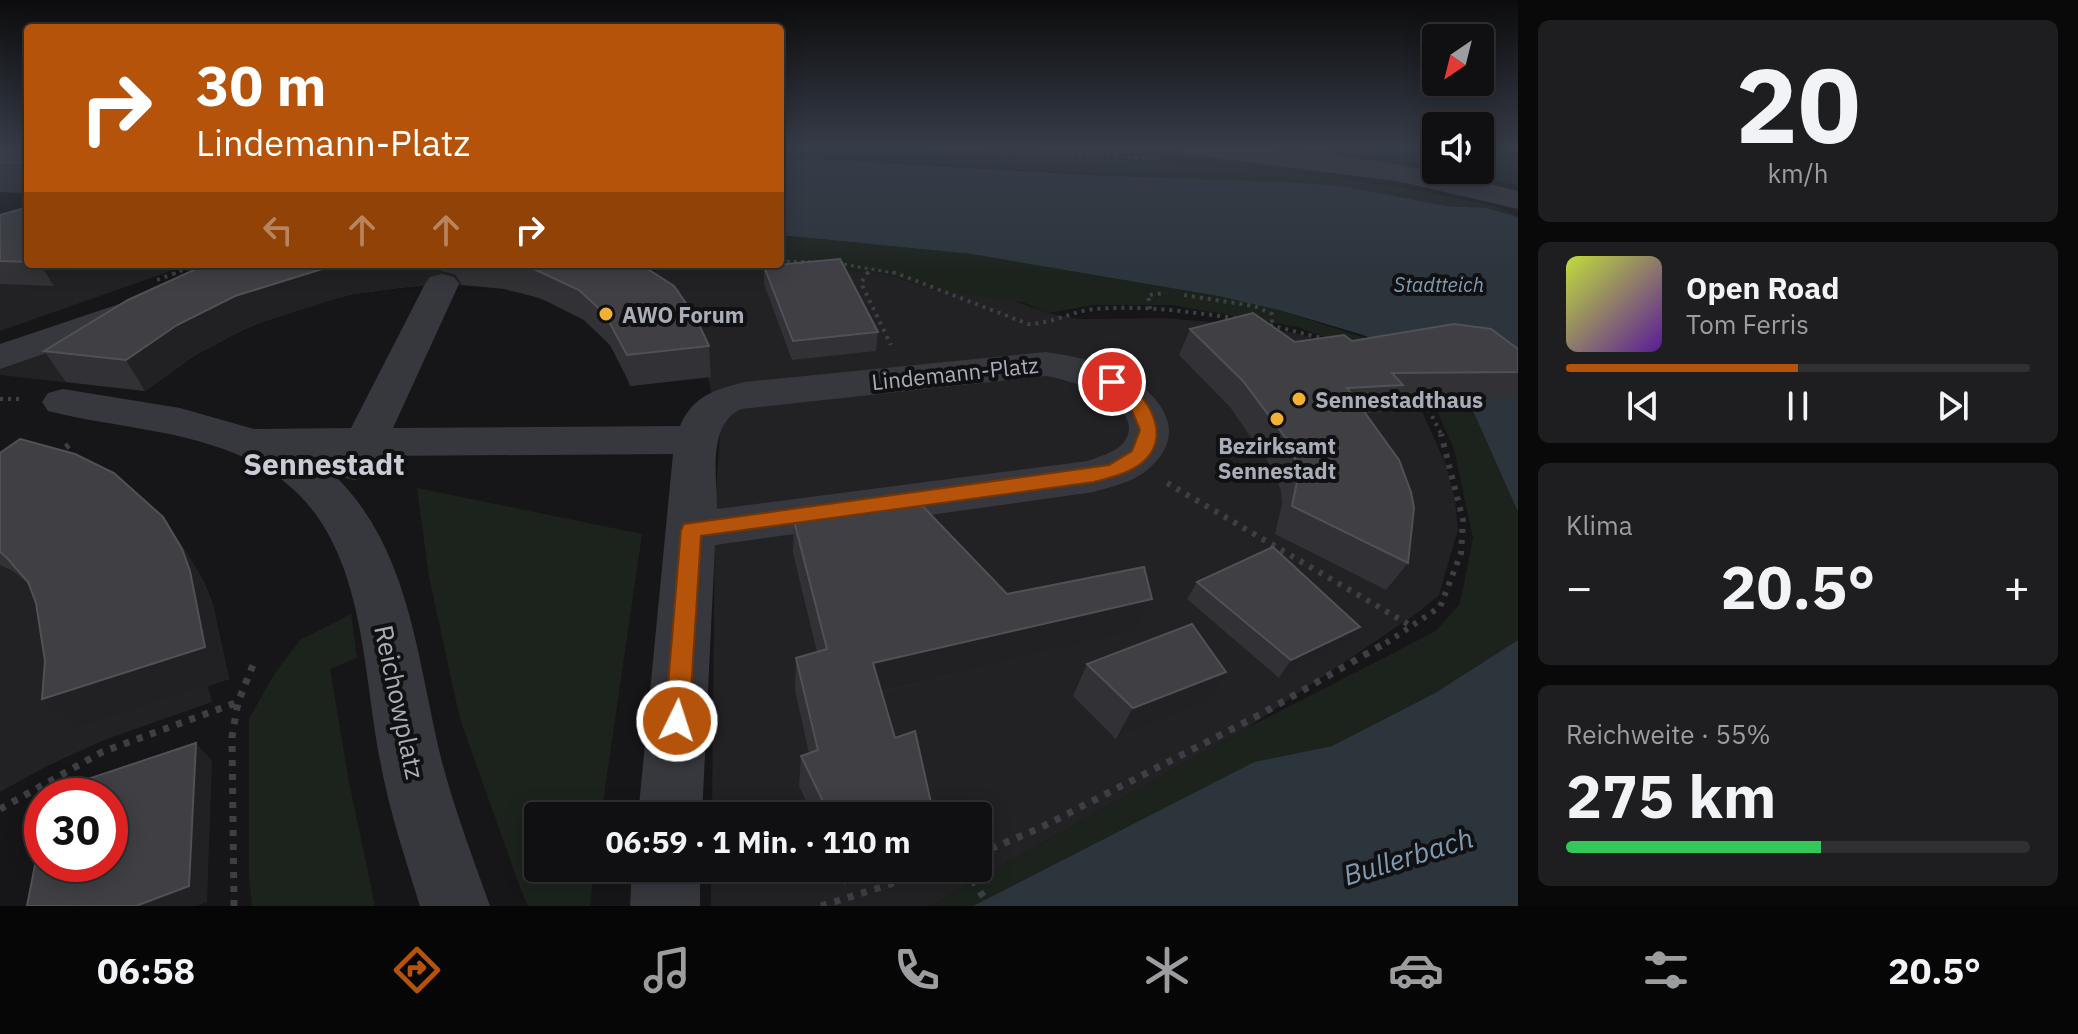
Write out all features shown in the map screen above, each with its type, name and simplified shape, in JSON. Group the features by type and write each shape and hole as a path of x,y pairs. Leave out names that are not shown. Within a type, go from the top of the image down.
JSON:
{"street":[{"path":"1475,189 1518,200"},
{"path":"336,503 442,284"},
{"path":"0,357 170,297"},
{"name":"Lindemann-Platz","path":"671,802 698,440 702,422 709,410 723,401 744,395 1046,364 1086,371 1126,391 1143,411 1148,438 1145,447 1132,462"},
{"name":"Reichowplatz","path":"63,402 162,416 249,443 292,464 336,503 364,554 378,600 412,764 455,906"},
{"name":"Reichowplatz","path":"249,443 698,440"},
{"path":"691,530 1094,476 1132,462"},
{"path":"665,906 666,882"}],"path":[{"path":"784,261 871,268 911,278 1028,324 1045,326 1057,319 1092,310 1150,309 1248,320"},
{"path":"871,268 861,283 908,377"},
{"path":"1150,309 1148,295 1166,293"},
{"path":"1184,295 1254,306 1272,314 1272,324"},
{"path":"1260,322 1335,342"},
{"path":"992,848 1040,828 1263,713 1413,627 1440,607 1461,553 1463,520 1444,441 1427,406 1412,391"},
{"path":"52,459 114,408"},
{"path":"1132,462 1413,627"},
{"path":"234,906 232,737 238,702 253,665"},
{"path":"0,809 102,752 238,702"},
{"path":"821,906 897,882"},
{"path":"974,882 984,898"}],"shaded area":[{"path":"1359,189 1408,189 1431,193 1489,205 1518,217 1486,208 1447,206"},
{"path":"0,220 24,258 24,268 180,268 0,331"},
{"path":"784,235 971,254 1218,296 1279,310 1393,347 1439,379 1473,411 1518,512 1518,640 1435,693 1332,746 1254,762 973,906 930,906 973,882 992,882 992,871 1247,728 1436,631 1460,604 1473,538 1454,449 1436,408 1364,351 1297,327 1172,305 1094,305 1048,313 1022,302 935,290 889,275 784,264"},
{"path":"784,264 805,264 889,275 935,290 1012,300 1048,313 1079,319 1164,318 1265,327 1310,337 1348,352 1428,400 1419,405 1446,465 1455,500 1458,530 1439,595 1420,611 1247,728 992,871 992,802 712,802 715,505 720,435 708,377 629,386 622,364 610,345 584,320 549,302 522,293 494,287 442,284 366,291 288,311 225,338 145,391 0,375 0,367 277,268 618,268 642,278 654,271 671,268 784,268"},
{"path":"0,466 183,547 213,604 229,679 207,685 212,702 104,740 0,792"},
{"path":"417,488 642,534 603,802 524,802 524,882 593,882 590,906 528,906 460,719 429,577"},
{"path":"351,614 357,658 330,669 348,777 375,906 252,906 249,876 249,719 273,676 300,640"},
{"path":"711,882 973,882 930,906 711,906"}],"water":[{"name":"Stadtteich","path":"784,189 1359,189 1447,206 1486,208 1518,217 1518,512 1473,411 1439,379 1393,347 1279,310 1218,296 971,254 784,235"},
{"name":"Bullerbach","path":"1518,640 1518,906 973,906 1254,762 1332,746 1435,693"}],"building":[{"path":"24,208 24,262 0,261 0,215"},
{"path":"840,259 878,332 793,341 765,268 784,268 784,264"},
{"path":"198,268 325,268 235,296 177,325 126,360 44,351 128,300"},
{"path":"530,268 646,268 674,286 695,316 709,346 627,355 605,314 579,290"},
{"path":"1253,313 1295,342 1344,335 1352,341 1454,324 1491,329 1518,349 1518,372 1392,373 1403,385 1347,388 1399,460 1411,492 1414,508 1408,563 1292,506 1298,477 1297,464 1288,441 1243,381 1190,329"},
{"path":"20,439 75,454 114,473 163,517 182,549 190,571 205,647 42,699 45,661 36,603 28,582 0,552 0,453"},
{"path":"911,494 1007,594 1144,567 1152,599 873,663 895,738 915,731 931,802 823,802 801,756 818,750 796,658 827,649 794,521"},
{"path":"1273,547 1360,627 1291,660 1197,582"},
{"path":"1192,624 1226,672 1133,708 1087,664"},
{"path":"196,743 189,886 136,906 27,906 32,882 128,882 128,778 91,778"}],"place":[{"name":"AWO Forum","path":"606,314"},
{"name":"Sennestadthaus","path":"1299,399"},
{"name":"Bezirksamt Sennestadt","path":"1277,419"}],"district":[{"name":"Sennestadt","path":"324,463"}],"route":[{"path":"677,721 691,530 1094,476 1115,470 1139,456 1149,430 1137,400 1112,382"}]}
